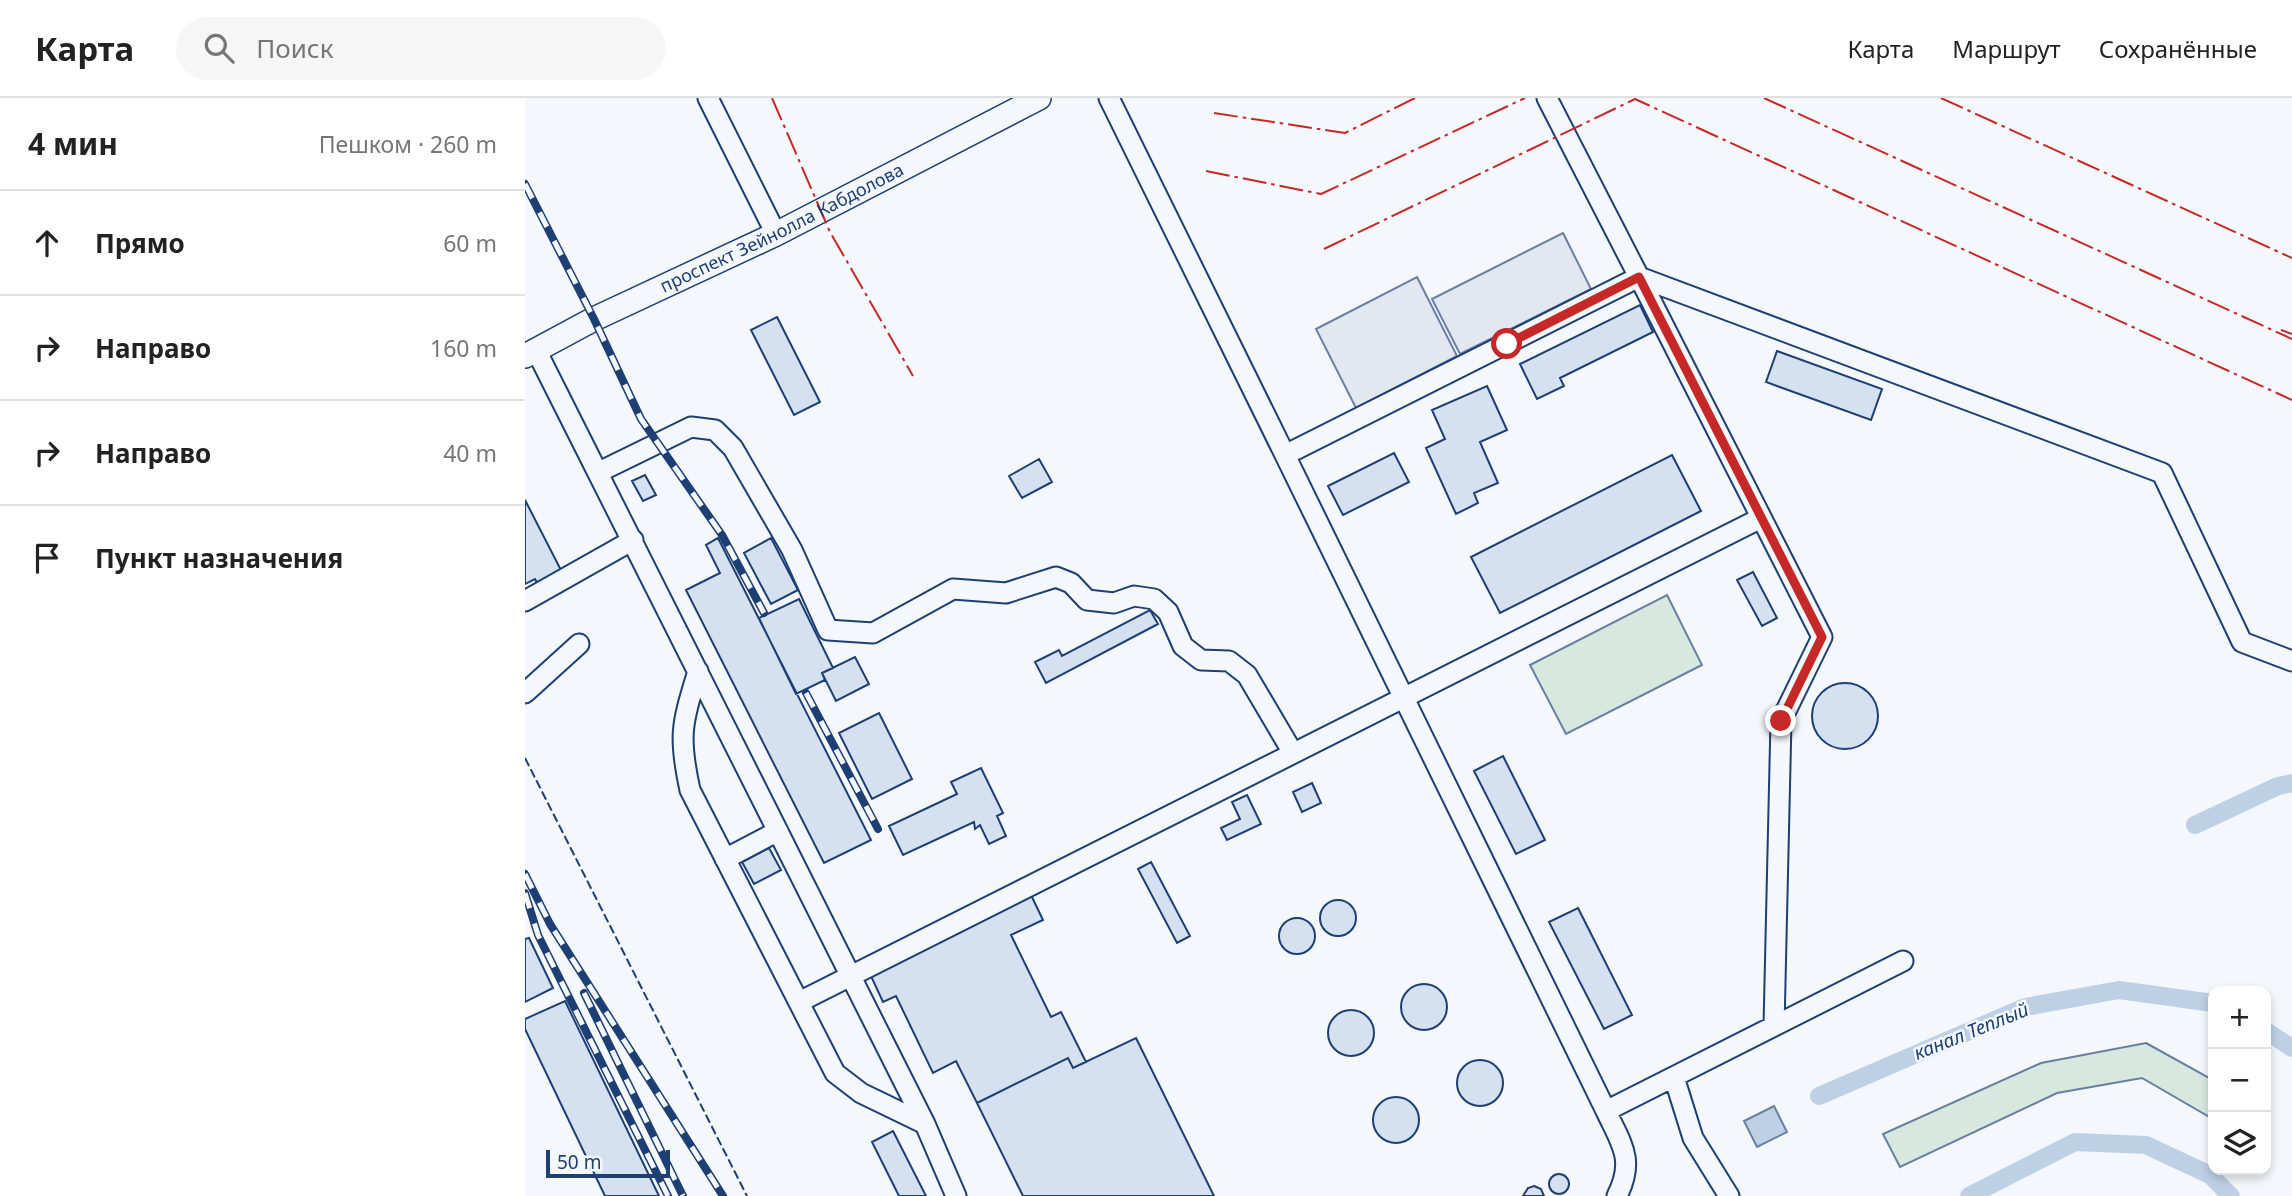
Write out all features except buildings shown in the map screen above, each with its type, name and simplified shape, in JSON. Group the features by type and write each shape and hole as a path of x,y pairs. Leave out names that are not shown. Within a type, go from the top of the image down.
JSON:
{"main road":[{"name":"проспект Зейнолла Кабдолова","path":"531,353 594,319 776,234 1039,98"}],"street":[{"path":"708,98 776,234"},
{"path":"1109,98 1607,1111 1625,1152 1627,1176 1617,1196"},
{"path":"1547,98 1822,637 1781,721 1774,1026"},
{"path":"1285,456 1639,277 2162,473 2242,642 2292,661"},
{"path":"531,353 599,472 925,1124 956,1196"},
{"path":"599,472 691,427 715,430 733,448 785,538 828,630 873,633 953,590 1006,593 1056,577 1071,583 1087,600 1114,603 1134,596 1154,599 1168,612 1183,646 1201,660 1229,661 1247,675 1293,753"},
{"path":"799,1002 1761,518"},
{"path":"525,601 633,540"},
{"path":"525,693 579,644"},
{"path":"698,671 682,725 682,751 691,790 725,859 835,1073 861,1093 925,1124"},
{"path":"725,859 778,831"},
{"path":"1607,1111 1903,961"},
{"path":"1674,1077 1693,1138 1729,1196"}],"shaded area":[{"path":"1563,233 1591,289 1460,354 1432,299"},
{"path":"1417,277 1457,356 1356,408 1316,329"},
{"path":"1667,595 1702,665 1566,734 1530,665"},
{"path":"2146,1043 2208,1077 2208,1116 2142,1078 2057,1093 1900,1167 1883,1134 2041,1063"}],"water":[{"path":"1774,1106 1787,1132 1757,1147 1744,1121"}],"waterway":[{"path":"2195,825 2278,786 2292,783"},
{"name":"канал Теплый","path":"1819,1096 2025,1007 2119,990 2208,1002"},
{"name":"канал Теплый","path":"2271,1034 2292,1048"},
{"name":"канал Теплый","path":"1969,1196 2075,1142 2146,1145 2210,1175 2231,1196"}],"railway":[{"path":"525,184 594,319 641,419 722,535 764,613"},
{"path":"806,693 878,829"},
{"path":"525,874 550,924 723,1196"},
{"path":"525,893 538,935 668,1196"},
{"path":"584,993 683,1196"}],"fence":[{"path":"525,758 747,1196"}],"power":[{"path":"772,98 830,232 913,376"},
{"path":"1214,113 1345,133 1415,98"},
{"path":"1206,171 1321,194 1525,98"},
{"path":"1764,98 2292,339"},
{"path":"1941,98 2292,258"},
{"path":"1324,249 1635,99 2292,400"},
{"path":"2281,330 2292,334"}],"route":[{"path":"1507,344 1639,277 1822,637 1781,721"}]}
